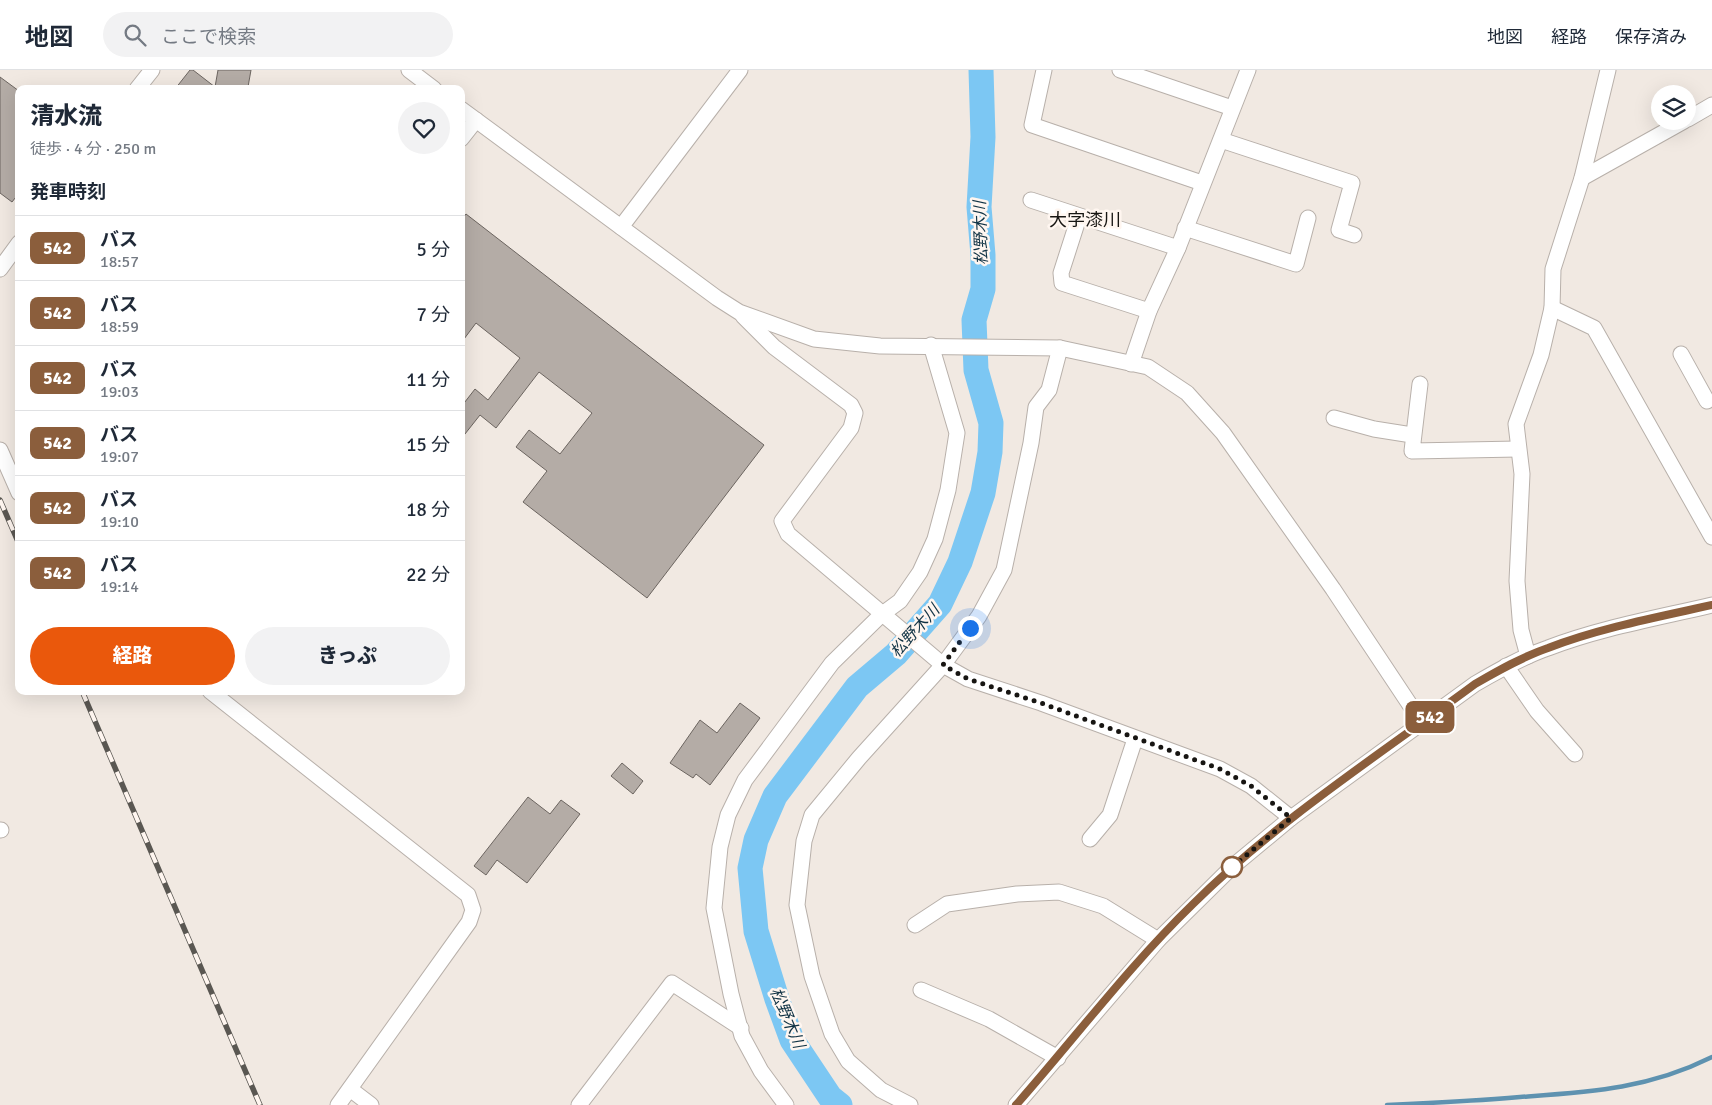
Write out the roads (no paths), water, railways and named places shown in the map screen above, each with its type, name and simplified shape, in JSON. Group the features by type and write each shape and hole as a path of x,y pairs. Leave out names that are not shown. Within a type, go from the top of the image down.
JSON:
{"street":[{"path":"140,85 152,70"},
{"path":"409,70 429,85"},
{"path":"621,227 740,70"},
{"path":"1044,70 1032,125 1202,183"},
{"path":"1120,70 1232,108"},
{"path":"1131,364 1149,311 1178,248 1248,70"},
{"path":"1528,656 1521,630 1517,581 1522,474 1516,424 1541,355 1552,308 1553,270 1582,178 1608,70"},
{"path":"1696,115 1712,106"},
{"path":"465,112 717,298 739,312 774,347 850,405 855,413 851,428 782,521 788,534 881,615 943,665 968,679 1041,703 1220,769 1251,786 1291,818"},
{"path":"465,134 476,120"},
{"path":"1582,178 1668,130"},
{"path":"1221,140 1352,183 1339,230 1354,236"},
{"path":"1031,200 1178,248"},
{"path":"1079,217 1061,273 1062,283 1149,311"},
{"path":"1185,228 1296,264 1308,218"},
{"path":"0,268 15,248"},
{"path":"1552,308 1594,328 1712,537"},
{"path":"739,312 814,339 880,346 934,345 1054,348 1148,367 1187,394 1223,433 1333,589 1422,723"},
{"path":"786,1105 761,1071 742,1036 731,994 714,908 720,847 728,815 745,780 832,663 881,615 900,601 920,572 935,539 948,490 957,434 934,345"},
{"path":"910,1105 881,1090 848,1061 832,1034 812,976 797,905 804,841 812,815 859,758 943,665 979,616 1004,570 1031,443 1036,407 1049,390 1054,348"},
{"path":"1681,354 1710,403"},
{"path":"1420,384 1412,435 1412,451 1518,450"},
{"path":"1334,418 1374,429 1412,435"},
{"path":"0,450 15,484"},
{"path":"1016,1105 1158,940 1232,867 1291,818 1475,684 1506,666 1548,647 1615,628 1712,605"},
{"path":"1506,666 1537,711 1575,754"},
{"path":"215,695 468,895 473,910 469,922 338,1105"},
{"path":"1090,839 1110,815 1135,739"},
{"path":"915,925 947,904 1017,894 1059,892 1103,906 1158,940"},
{"path":"579,1105 672,982 741,1028"},
{"path":"921,990 989,1020 1058,1058"},
{"path":"350,1089 371,1105"}],"waterway":[{"name":"松野木川","path":"840,1105 830,1097 792,1040 756,931 750,868 756,840 775,796 857,687 896,654 940,604 960,562 983,493 990,452 991,423 976,370 974,320 983,289 983,255 979,207 983,137 981,70"},
{"path":"1387,1105 1470,1101 1595,1091 1665,1076 1712,1057"}],"railway":[{"path":"0,500 15,535"},
{"path":"84,695 260,1105"}],"district":[{"name":"大字漆川","path":"1085,220"}]}
